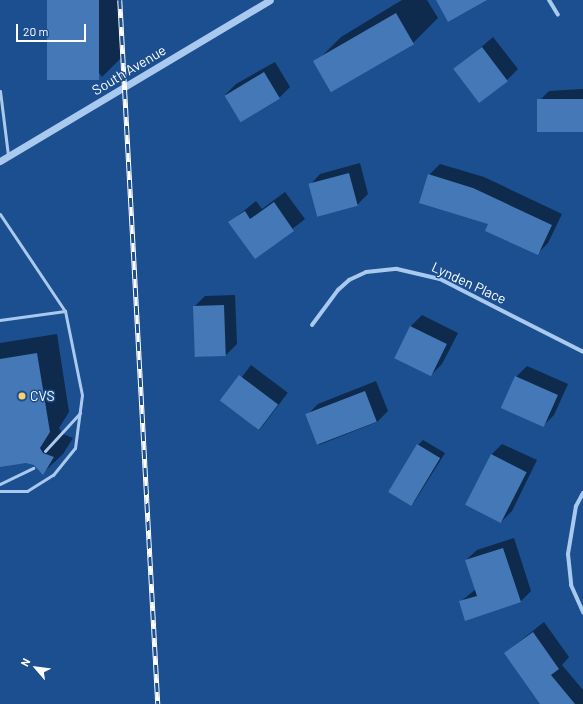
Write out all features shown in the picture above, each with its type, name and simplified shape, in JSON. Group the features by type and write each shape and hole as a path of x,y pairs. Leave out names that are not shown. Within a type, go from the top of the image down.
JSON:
{"street":[{"name":"South Avenue","path":"0,161 270,0"},
{"path":"549,0 558,15"},
{"name":"Lynden Place","path":"312,325 338,290 349,280 366,272 397,269 440,279 583,352"},
{"path":"583,492 576,506 568,554 571,585 583,612"}],"lane":[{"path":"0,91 9,156"},
{"path":"0,214 65,311 82,394 75,448 54,475 27,491 0,491"},
{"path":"0,320 65,311"},
{"path":"45,451 80,413"},
{"path":"0,484 33,468"}],"building":[{"path":"47,0 99,0 99,80 47,80"},
{"path":"436,0 487,0 448,22"},
{"path":"396,13 414,44 331,92 313,61"},
{"path":"482,47 508,81 479,103 453,69"},
{"path":"264,72 280,99 241,122 225,96"},
{"path":"537,99 583,99 583,132 537,132"},
{"path":"349,173 358,206 317,217 308,184"},
{"path":"428,174 473,188 552,225 538,255 485,231 488,224 419,203"},
{"path":"274,202 294,231 255,259 228,222 245,211 250,219"},
{"path":"224,305 226,356 195,357 193,306"},
{"path":"410,326 447,344 431,376 394,358"},
{"name":"CVS","path":"37,353 50,432 40,448 43,453 54,457 43,475 34,465 26,463 0,467 0,359"},
{"path":"239,375 278,404 259,430 220,401"},
{"path":"515,376 558,395 544,427 501,408"},
{"path":"365,391 377,422 317,445 305,414"},
{"path":"417,444 440,458 411,506 388,492"},
{"path":"491,454 527,472 501,523 465,505"},
{"path":"503,548 521,602 465,621 459,601 477,596 465,560"},
{"path":"533,632 559,669 551,675 575,704 540,704 504,653"}],"railway":[{"path":"120,0 158,704"}],"place":[{"name":"CVS","path":"22,396"}]}
